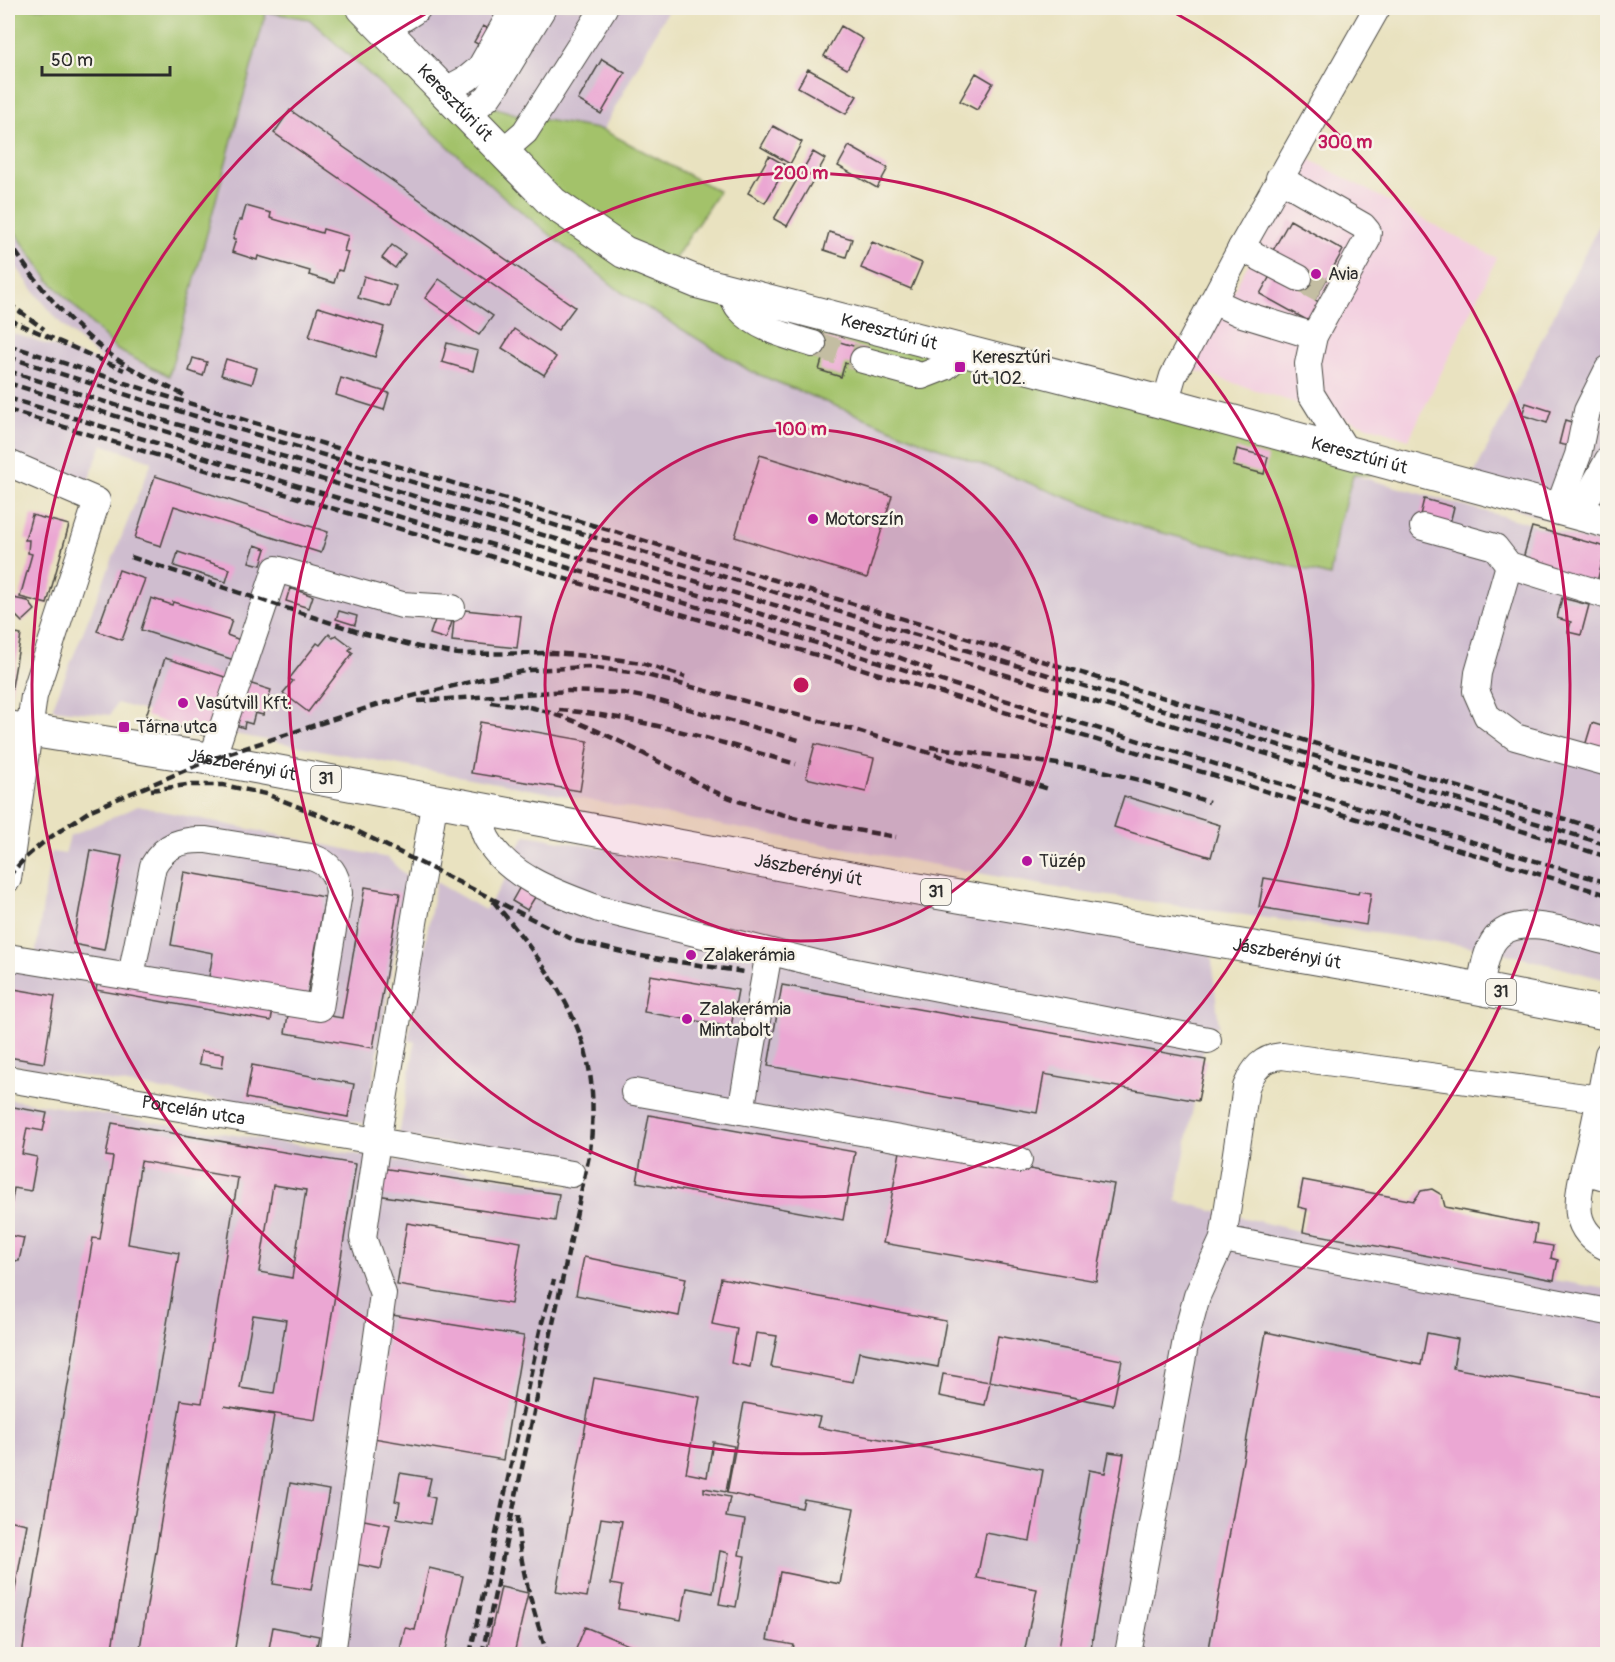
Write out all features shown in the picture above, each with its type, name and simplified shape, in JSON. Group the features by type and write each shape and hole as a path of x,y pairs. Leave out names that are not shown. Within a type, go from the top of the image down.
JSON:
{"main road":[{"name":"Keresztúri út","path":"374,18 554,202 624,252 697,282 1165,403 1581,515"},
{"name":"Jászberényi út","path":"18,728 212,759 435,799 881,883 1480,987 1608,1014"}],"street":[{"path":"374,18 402,17 418,8"},
{"path":"444,91 468,78 480,68 514,8"},
{"path":"468,114 488,97 543,8"},
{"path":"503,151 525,132 604,8"},
{"path":"1165,403 1173,376 1241,248 1377,8"},
{"path":"1279,178 1363,226 1368,232 1367,240 1318,288 1314,336 1308,364 1311,394 1347,452"},
{"path":"1241,248 1318,288"},
{"path":"731,291 737,307 753,321 780,334 813,344"},
{"path":"1213,302 1239,313 1314,336"},
{"path":"864,360 922,376 945,368 965,351"},
{"path":"1581,515 1578,455 1587,411 1608,369"},
{"path":"1581,515 1608,460"},
{"path":"8,463 97,501 34,696 18,728 8,869"},
{"path":"1423,527 1495,547 1509,565 1608,596"},
{"path":"1509,565 1478,673 1476,691 1487,716 1515,737 1608,763"},
{"path":"212,759 276,569 402,606 452,608"},
{"path":"332,1654 383,1294 363,1238 377,1141 435,799"},
{"path":"478,808 486,837 502,860 523,875 565,896 609,912 840,969 1208,1040"},
{"path":"8,957 320,1008 339,893 338,880 334,871 319,859 299,855 206,840 192,840 173,845 163,851 153,866 131,976"},
{"path":"1480,987 1489,949 1496,937 1509,928 1548,927 1608,942"},
{"path":"741,1111 769,952"},
{"path":"1608,1054 1596,1175 1579,1199 1579,1214 1584,1228 1590,1238 1608,1248"},
{"path":"1128,1654 1188,1329 1197,1296 1223,1239 1246,1087 1256,1067 1264,1060 1282,1056 1602,1108"},
{"name":"Porcelán utca","path":"8,1079 572,1174"},
{"path":"634,1092 1019,1160"},
{"path":"1223,1239 1608,1312"}],"shaded area":[{"path":"364,8 669,8 603,130 522,116 454,95"},
{"path":"265,11 309,19 506,199 621,292 919,440 1144,528 1330,576 1337,531 1353,475 1607,545 1607,980 1489,949 1080,892 207,729 117,703 110,715 52,709 152,461 102,444 81,501 12,471 8,491 8,332 105,363 63,326 8,255 8,222 48,279 117,350 169,376"},
{"path":"1307,158 1497,258 1409,439 1190,369"},
{"path":"1607,209 1607,540 1465,492"},
{"path":"138,806 388,858 407,877 366,1124 8,1064 8,996 12,969 33,971 51,852 65,854 70,836"},
{"path":"526,835 1211,952 1219,1027 1208,1026 1176,1201 1302,1232 1307,1210 1298,1207 1303,1180 1414,1201 1421,1191 1432,1189 1442,1195 1445,1207 1537,1225 1534,1242 1553,1246 1551,1258 1558,1260 1554,1280 1607,1289 1607,1654 8,1654 8,1099 569,1188 575,1164 399,1136 415,1042 408,1040 436,882 485,910 519,858 513,855"}],"green space":[{"path":"8,8 364,8 454,95 522,116 603,130 719,191 670,266 1401,474 1353,475 1337,531 1330,576 1144,528 919,440 750,371 621,292 506,199 309,19 266,12 169,376 117,350 48,279 8,222"}],"building":[{"path":"483,26 493,31 483,47 474,42"},
{"path":"841,26 863,39 847,69 824,56"},
{"path":"602,59 625,73 601,114 578,100"},
{"path":"808,69 857,96 846,114 798,87"},
{"path":"976,73 993,83 977,110 960,101"},
{"path":"290,110 575,307 558,330 274,133"},
{"path":"773,126 802,142 790,164 761,147"},
{"path":"849,146 888,168 877,188 838,166"},
{"path":"813,152 825,159 787,226 774,219"},
{"path":"769,156 787,166 765,203 748,193"},
{"path":"246,206 271,213 270,218 322,233 323,229 348,236 344,251 348,252 342,271 338,270 334,283 309,275 310,271 258,256 257,260 232,252 236,239 233,239"},
{"name":"Avia","path":"1290,220 1343,250 1315,300 1325,305 1314,324 1260,294 1270,276 1271,254"},
{"path":"829,232 852,239 846,257 824,250"},
{"path":"872,242 922,263 911,289 861,268"},
{"path":"392,245 405,254 395,268 382,258"},
{"path":"364,276 396,286 390,307 358,298"},
{"path":"439,279 493,316 479,335 425,298"},
{"path":"318,307 384,327 375,357 309,337"},
{"path":"514,329 556,357 544,375 502,348"},
{"path":"816,335 867,350 861,368 845,363 841,377 819,370 823,356 810,352"},
{"path":"447,343 478,351 473,371 442,362"},
{"path":"193,358 207,362 203,376 189,371"},
{"path":"226,359 257,368 252,384 221,375"},
{"path":"341,378 389,393 384,410 336,395"},
{"path":"1526,403 1551,411 1547,423 1522,415"},
{"path":"1565,420 1575,423 1569,446 1559,444"},
{"path":"1237,449 1268,457 1264,474 1233,466"},
{"name":"Motorszín","path":"760,455 892,496 867,578 735,537"},
{"path":"155,476 328,532 321,553 174,506 161,546 135,538"},
{"path":"1424,499 1454,507 1449,527 1419,519"},
{"path":"32,515 69,525 47,604 20,597 32,554 28,553 29,540 25,540"},
{"path":"1532,527 1606,547 1597,582 1522,562"},
{"path":"255,545 266,549 261,565 249,562"},
{"path":"178,552 230,569 226,582 174,566"},
{"path":"119,570 145,579 122,640 97,631"},
{"path":"290,588 313,596 309,608 286,601"},
{"path":"8,597 28,601 35,610 22,622 16,616 8,614"},
{"path":"151,598 172,605 173,602 232,620 227,635 240,640 234,660 141,630"},
{"path":"1562,598 1589,605 1581,635 1568,632 1571,622 1557,618"},
{"path":"455,609 521,616 517,648 452,641"},
{"path":"339,611 357,616 355,625 336,619"},
{"path":"436,617 452,622 446,639 430,634"},
{"path":"8,632 21,635 9,704 8,704"},
{"path":"329,634 333,638 336,635 352,647 349,650 353,653 308,712 283,693 293,681 289,679 317,643 320,645"},
{"path":"165,658 228,678 209,737 146,716"},
{"path":"242,681 271,690 263,715 255,713 252,724 245,722 244,728 230,723"},
{"path":"480,722 588,741 580,791 471,773"},
{"path":"1592,723 1608,728 1608,752 1585,746"},
{"path":"815,744 874,758 866,792 806,778"},
{"path":"1124,796 1220,825 1211,857 1114,827"},
{"path":"90,850 122,856 104,950 73,944"},
{"path":"184,872 325,897 306,1001 208,983 213,953 171,945"},
{"path":"1264,878 1358,894 1359,891 1371,893 1366,925 1259,907"},
{"path":"521,885 537,894 527,910 512,901"},
{"path":"365,887 400,893 373,1048 285,1033 289,1009 342,1018"},
{"path":"650,975 738,990 731,1027 644,1012"},
{"path":"98,979 273,1009 271,1021 96,990"},
{"path":"782,985 1206,1060 1198,1101 1044,1074 1037,1113 768,1066"},
{"path":"14,989 55,996 44,1063 8,1057 8,1028"},
{"path":"201,1051 224,1054 222,1068 199,1064"},
{"path":"252,1065 354,1084 348,1117 246,1098"},
{"path":"8,1106 47,1113 43,1131 27,1128 22,1154 37,1157 31,1191 14,1188 9,1217"},
{"path":"649,1115 855,1152 843,1220 637,1182"},
{"path":"112,1123 356,1164 315,1420 224,1406 274,1415 234,1654 139,1654 181,1400 202,1403 238,1178 141,1161 128,1244 179,1253 111,1654 22,1654 93,1238 100,1239 113,1157 106,1156","holes":["273,1185 306,1190 292,1278 259,1272","253,1315 286,1320 274,1393 240,1388"]},
{"path":"901,1146 1114,1184 1096,1281 883,1243"},
{"path":"381,1168 559,1194 555,1221 377,1195"},
{"path":"1303,1180 1414,1201 1421,1191 1432,1189 1442,1195 1445,1207 1537,1225 1534,1243 1553,1246 1551,1258 1558,1260 1554,1280 1303,1232 1307,1209 1298,1207"},
{"path":"407,1223 521,1242 511,1304 397,1285"},
{"path":"8,1235 24,1238 19,1261 8,1260"},
{"path":"584,1257 686,1278 679,1316 576,1295"},
{"path":"721,1278 946,1321 938,1367 859,1352 853,1382 771,1367 777,1336 756,1333 750,1367 731,1363 737,1329 712,1324"},
{"path":"392,1315 524,1336 503,1460 373,1438"},
{"path":"1266,1332 1421,1365 1427,1333 1458,1339 1453,1368 1608,1397 1608,1654 1208,1654"},
{"path":"998,1336 1122,1360 1113,1405 989,1381"},
{"path":"943,1374 990,1382 985,1405 939,1396"},
{"path":"594,1378 700,1397 686,1473 707,1477 713,1442 734,1446 726,1492 704,1488 704,1492 730,1497 726,1517 745,1520 739,1555 745,1556 736,1607 719,1604 729,1553 720,1551 713,1593 687,1588 681,1620 618,1609 622,1586 611,1584 622,1521 601,1518 587,1597 556,1592"},
{"path":"744,1403 820,1417 817,1427 1043,1470 1030,1541 986,1533 977,1578 1037,1589 1024,1654 792,1654 794,1645 767,1640 780,1572 840,1584 854,1508 804,1499 802,1508 727,1493"},
{"path":"1109,1452 1124,1454 1090,1654 1058,1654 1089,1470 1105,1473"},
{"path":"400,1473 431,1478 427,1496 435,1498 430,1524 397,1518 400,1502 395,1501"},
{"path":"290,1483 329,1490 311,1590 273,1584"},
{"path":"359,1519 390,1525 381,1569 351,1563"},
{"path":"8,1520 27,1524 9,1623 8,1623"},
{"path":"429,1568 463,1576 445,1654 399,1654 405,1628 415,1630"},
{"path":"501,1587 528,1593 514,1654 486,1654"},
{"path":"273,1627 319,1636 315,1654 268,1654"},
{"path":"585,1627 650,1654 574,1654"}],"tunnel":[{"path":"1299,278 1321,290"},
{"path":"813,344 863,360"}],"railway":[{"path":"8,240 47,294 95,342 131,368 184,395"},
{"path":"8,303 44,329"},
{"path":"8,319 124,370"},
{"path":"8,345 162,395 1608,832"},
{"path":"8,357 159,405 1608,845"},
{"path":"8,371 156,418 1608,857"},
{"path":"8,383 885,652 934,671"},
{"path":"8,398 1608,883"},
{"path":"8,410 1608,895"},
{"path":"131,557 362,633 419,647 458,654 553,653 600,657 641,663 685,677"},
{"path":"8,877 45,841 91,810 212,759 376,705 482,679 530,670 588,667 639,673 854,730 1049,789"},
{"path":"418,701 568,691 623,693 653,699 799,740"},
{"path":"491,702 535,708"},
{"path":"529,707 566,718 602,733 711,790 733,799 802,819 896,837"},
{"path":"559,710 649,724 796,764"},
{"path":"930,747 1095,769 1209,802"},
{"path":"151,790 187,785 223,785 266,794 347,826 576,941 635,955 744,972"},
{"path":"482,1654 590,1151 593,1112 588,1062 569,1010 534,952 493,901"},
{"path":"470,1654 541,1326 554,1280"},
{"path":"518,1516 523,1568 547,1654"}],"place":[{"name":"Avia","path":"1316,274"},
{"name":"Keresztúri út 102.","path":"960,367"},
{"name":"Motorszín","path":"813,519"},
{"name":"Vasútvill Kft.","path":"183,703"},
{"name":"Tárna utca","path":"124,727"},
{"name":"Tüzép","path":"1027,861"},
{"name":"Zalakerámia","path":"691,955"},
{"name":"Zalakerámia Mintabolt","path":"687,1019"}]}
